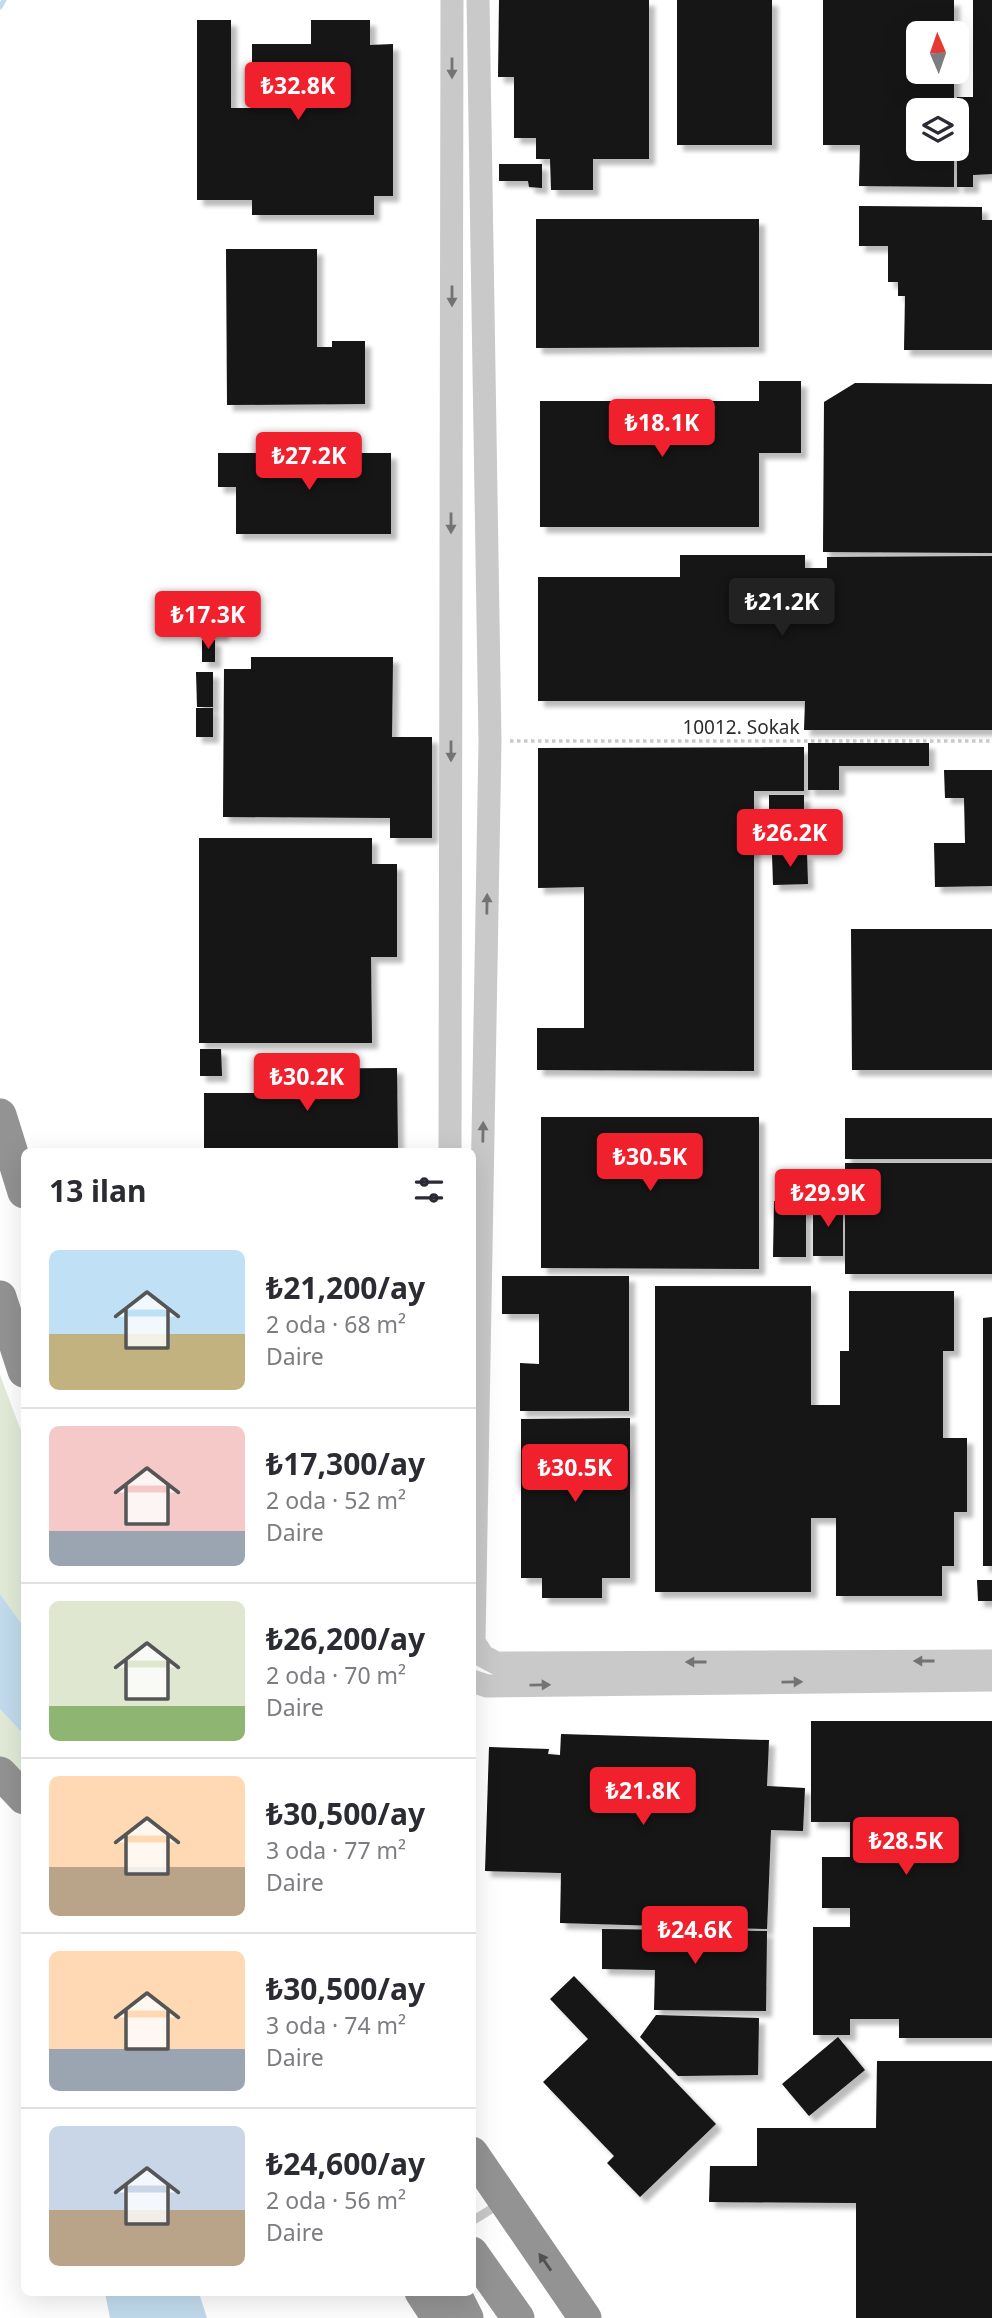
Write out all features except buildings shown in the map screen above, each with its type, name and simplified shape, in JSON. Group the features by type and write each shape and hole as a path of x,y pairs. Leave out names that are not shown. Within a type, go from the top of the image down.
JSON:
{"highway":[{"path":"0,1115 21,1182"},
{"path":"0,1297 21,1362"},
{"path":"0,1773 21,1795"},
{"path":"476,2159 585,2318"},
{"path":"476,2259 518,2318"},
{"path":"424,2296 438,2318"},
{"path":"456,2296 467,2318"}],"street":[{"path":"450,1148 452,0"},
{"path":"476,1529 490,741 478,0"},
{"path":"478,1660 496,1664 992,1661"},
{"path":"476,1682 487,1686 992,1680"}],"lane":[{"path":"476,2219 503,2202"}],"path":[{"name":"10012. Sokak","path":"490,741 992,741"}],"green space":[{"path":"0,1375 21,1431 21,1623 0,1594"},
{"path":"0,1709 21,1732 21,1778 0,1758"}],"water":[{"path":"0,1594 21,1623 21,1732 0,1709"},
{"path":"106,2296 200,2296 207,2318 110,2318"}],"waterway":[{"path":"0,7 4,0"}]}
